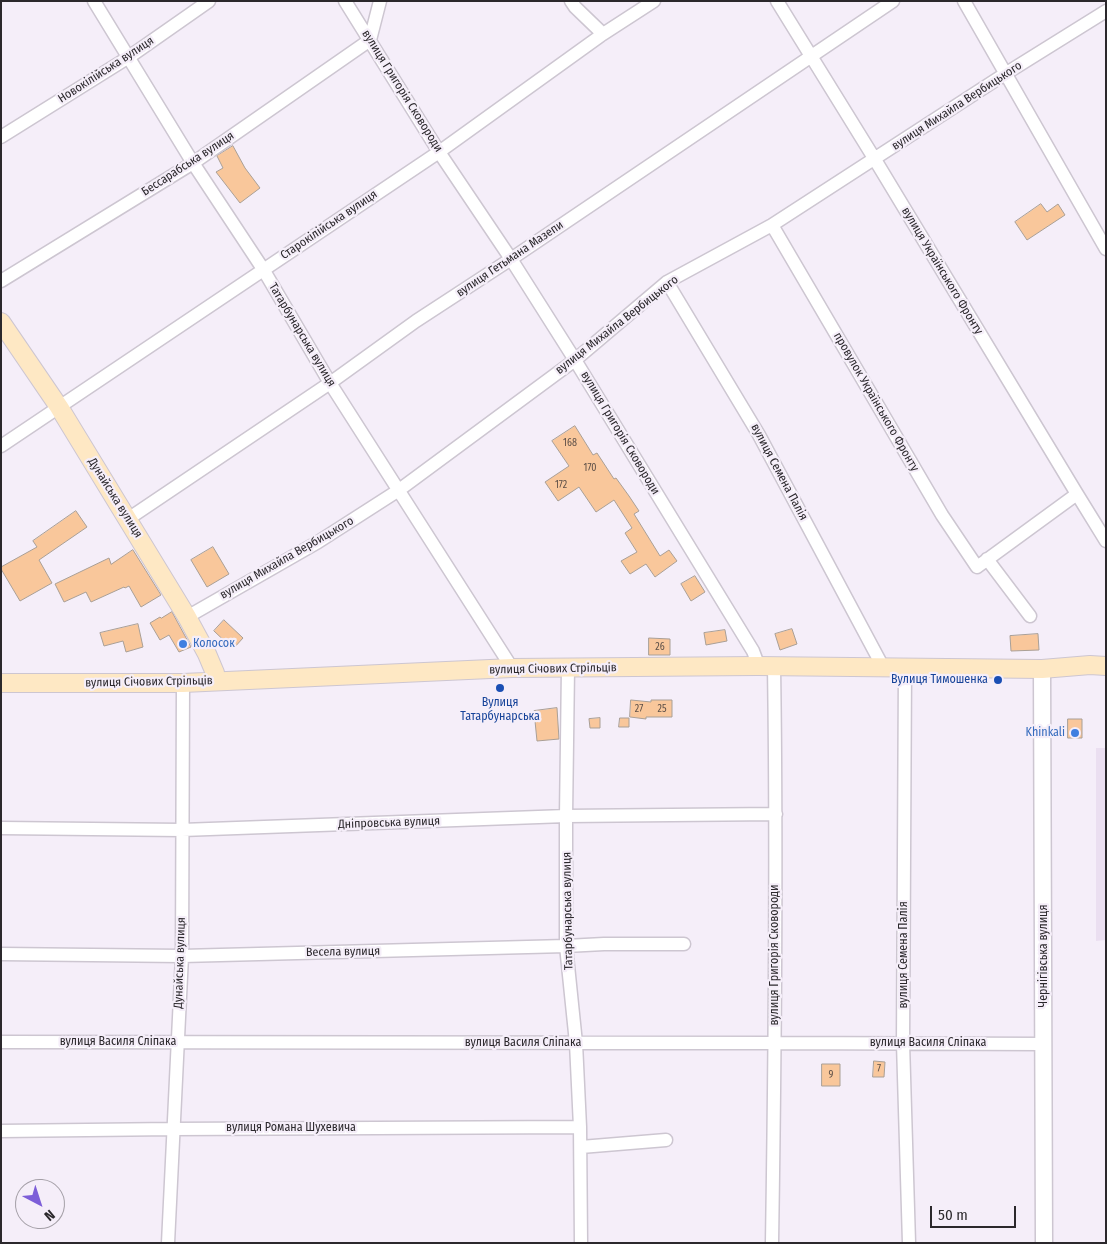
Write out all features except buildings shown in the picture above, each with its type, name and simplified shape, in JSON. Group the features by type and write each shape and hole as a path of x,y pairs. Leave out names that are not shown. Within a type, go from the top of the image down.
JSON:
{"main road":[{"name":"Дунайська вулиця","path":"1,322 59,407 187,616 207,654 215,673 216,681"},
{"name":"вулиця Січових Стрільців","path":"1,682 183,683 512,668 905,667 1042,669 1100,664"}],"street":[{"name":"Татарбунарська вулиця","path":"94,1 193,163 263,269 330,382 512,668"},
{"name":"Новокілійська вулиця","path":"1,138 129,57 209,1"},
{"name":"вулиця Григорія Сковороди","path":"345,1 575,360 756,659 765,667 776,814 772,1243"},
{"path":"370,40 380,1"},
{"path":"571,1 603,34"},
{"name":"Старокілійська вулиця","path":"1,446 440,152 603,34 654,1"},
{"name":"вулиця Українського Фронту","path":"776,1 874,158 1106,540"},
{"name":"вулиця Гетьмана Мазепи","path":"128,519 330,382 416,321 893,1"},
{"path":"964,1 1106,249"},
{"name":"вулиця Михайла Вербицького","path":"187,616 318,542 399,490 575,360 668,282 772,224 1005,74 1106,12"},
{"name":"Бессарабська вулиця","path":"1,281 193,163 370,40"},
{"name":"провулок Українського Фронту","path":"772,224 942,515 977,567 987,560"},
{"name":"вулиця Семена Палія","path":"668,282 759,435 882,667"},
{"path":"1030,616 987,560 1077,494"},
{"name":"вулиця Семена Палія","path":"905,667 903,1043 909,1243"},
{"name":"Татарбунарська вулиця","path":"568,668 566,946 576,1043 581,1147 581,1243"},
{"name":"Чернігівська вулиця","path":"1042,669 1044,1243"},
{"name":"Дунайська вулиця","path":"168,1243 182,956 183,683"},
{"name":"Дніпровська вулиця","path":"1,828 182,830 566,816 776,814"},
{"name":"Весела вулиця","path":"1,954 182,956 604,944 684,944"},
{"name":"вулиця Василя Сліпака","path":"1,1042 1044,1044"},
{"name":"вулиця Романа Шухевича","path":"1,1131 580,1127"},
{"path":"581,1147 666,1140"}],"shaded area":[{"path":"1096,748 1106,748 1106,940 1096,941"}],"place":[{"name":"Колосок","path":"183,644"},
{"name":"Вулиця Тимошенка","path":"998,680"},
{"name":"Вулиця Татарбунарська","path":"500,688"},
{"name":"Khinkali","path":"1075,733"}]}
